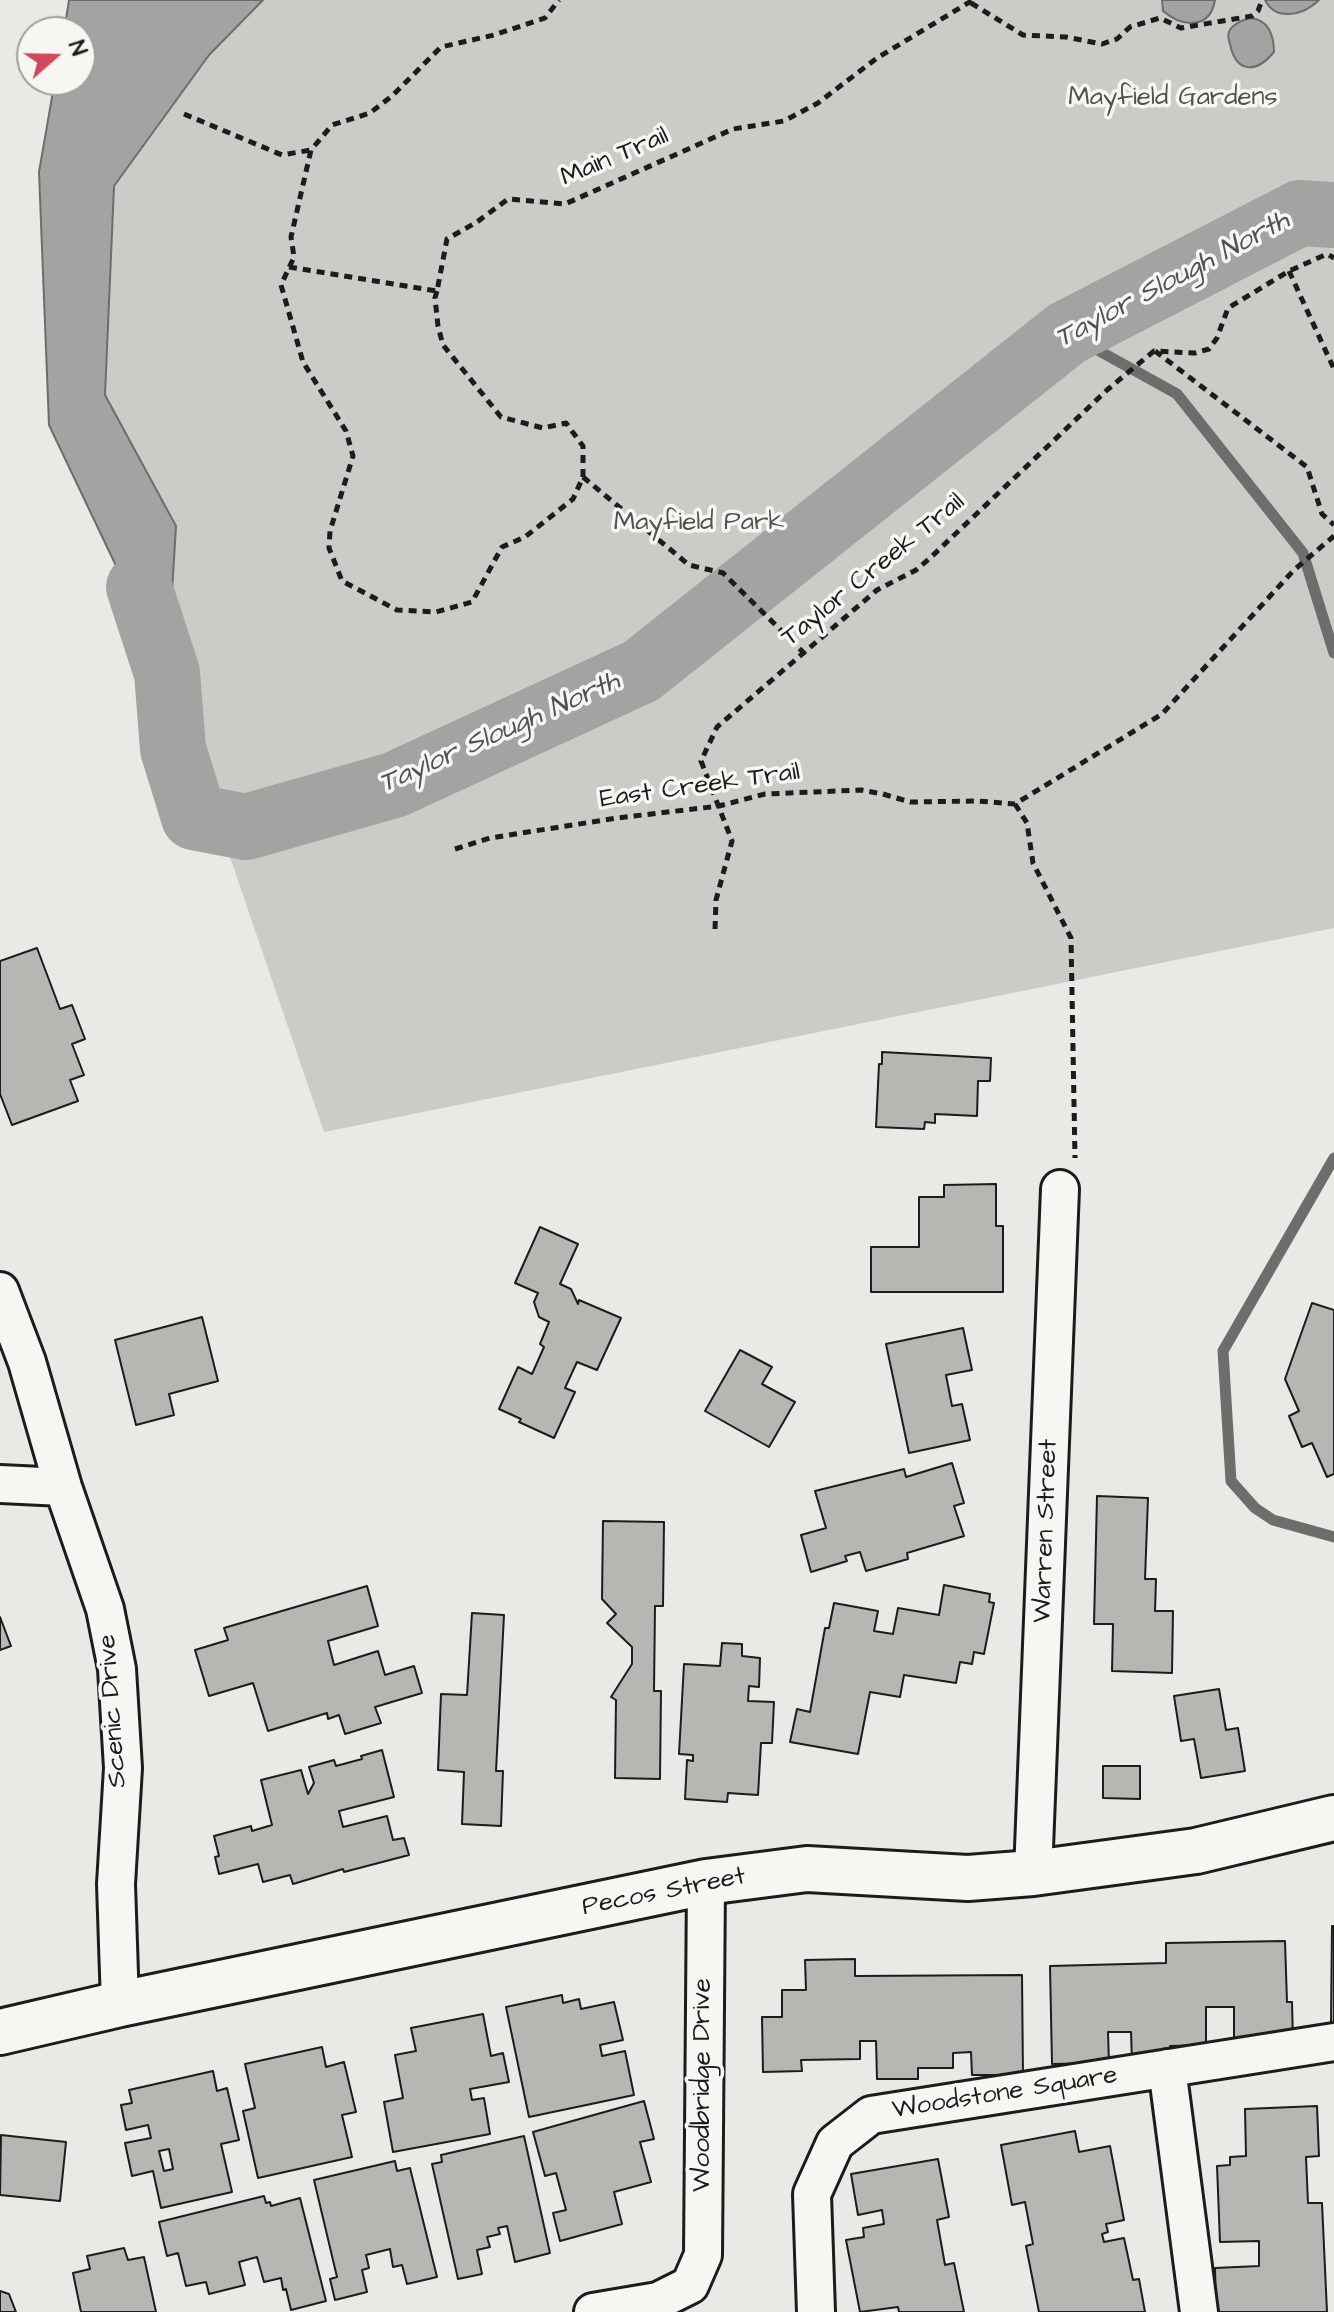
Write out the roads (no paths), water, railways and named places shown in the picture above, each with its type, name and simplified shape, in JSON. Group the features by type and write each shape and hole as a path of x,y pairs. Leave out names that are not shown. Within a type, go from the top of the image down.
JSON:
{"street":[{"name":"Warren Street","path":"1033,1873 1060,1189"},
{"name":"Scenic Drive","path":"0,1291 27,1362 63,1487 105,1609 117,1669 123,1768 116,1884 120,2004"},
{"path":"0,1484 63,1487"},
{"name":"Pecos Street","path":"0,2032 120,2004 706,1882 807,1869 968,1878 1033,1873 1196,1851 1334,1818"},
{"name":"Woodbridge Drive","path":"593,2312 658,2301 690,2285 703,2255 706,1882"},
{"name":"Woodstone Square","path":"816,2312 812,2194 835,2143 871,2115 1334,2042"},
{"path":"1167,2068 1199,2312"}],"waterway":[{"name":"Taylor Slough North","path":"139,587 167,673 173,749 194,817 246,827 394,785 641,671 1067,333 1300,213 1334,215"},
{"path":"1067,333 1177,394 1303,553 1334,653"},
{"path":"1334,1158 1223,1351 1231,1481 1255,1508 1273,1520 1334,1537"}],"park label":[{"name":"Mayfield Gardens","path":"1173,99"},
{"name":"Mayfield Park","path":"699,524"}]}
